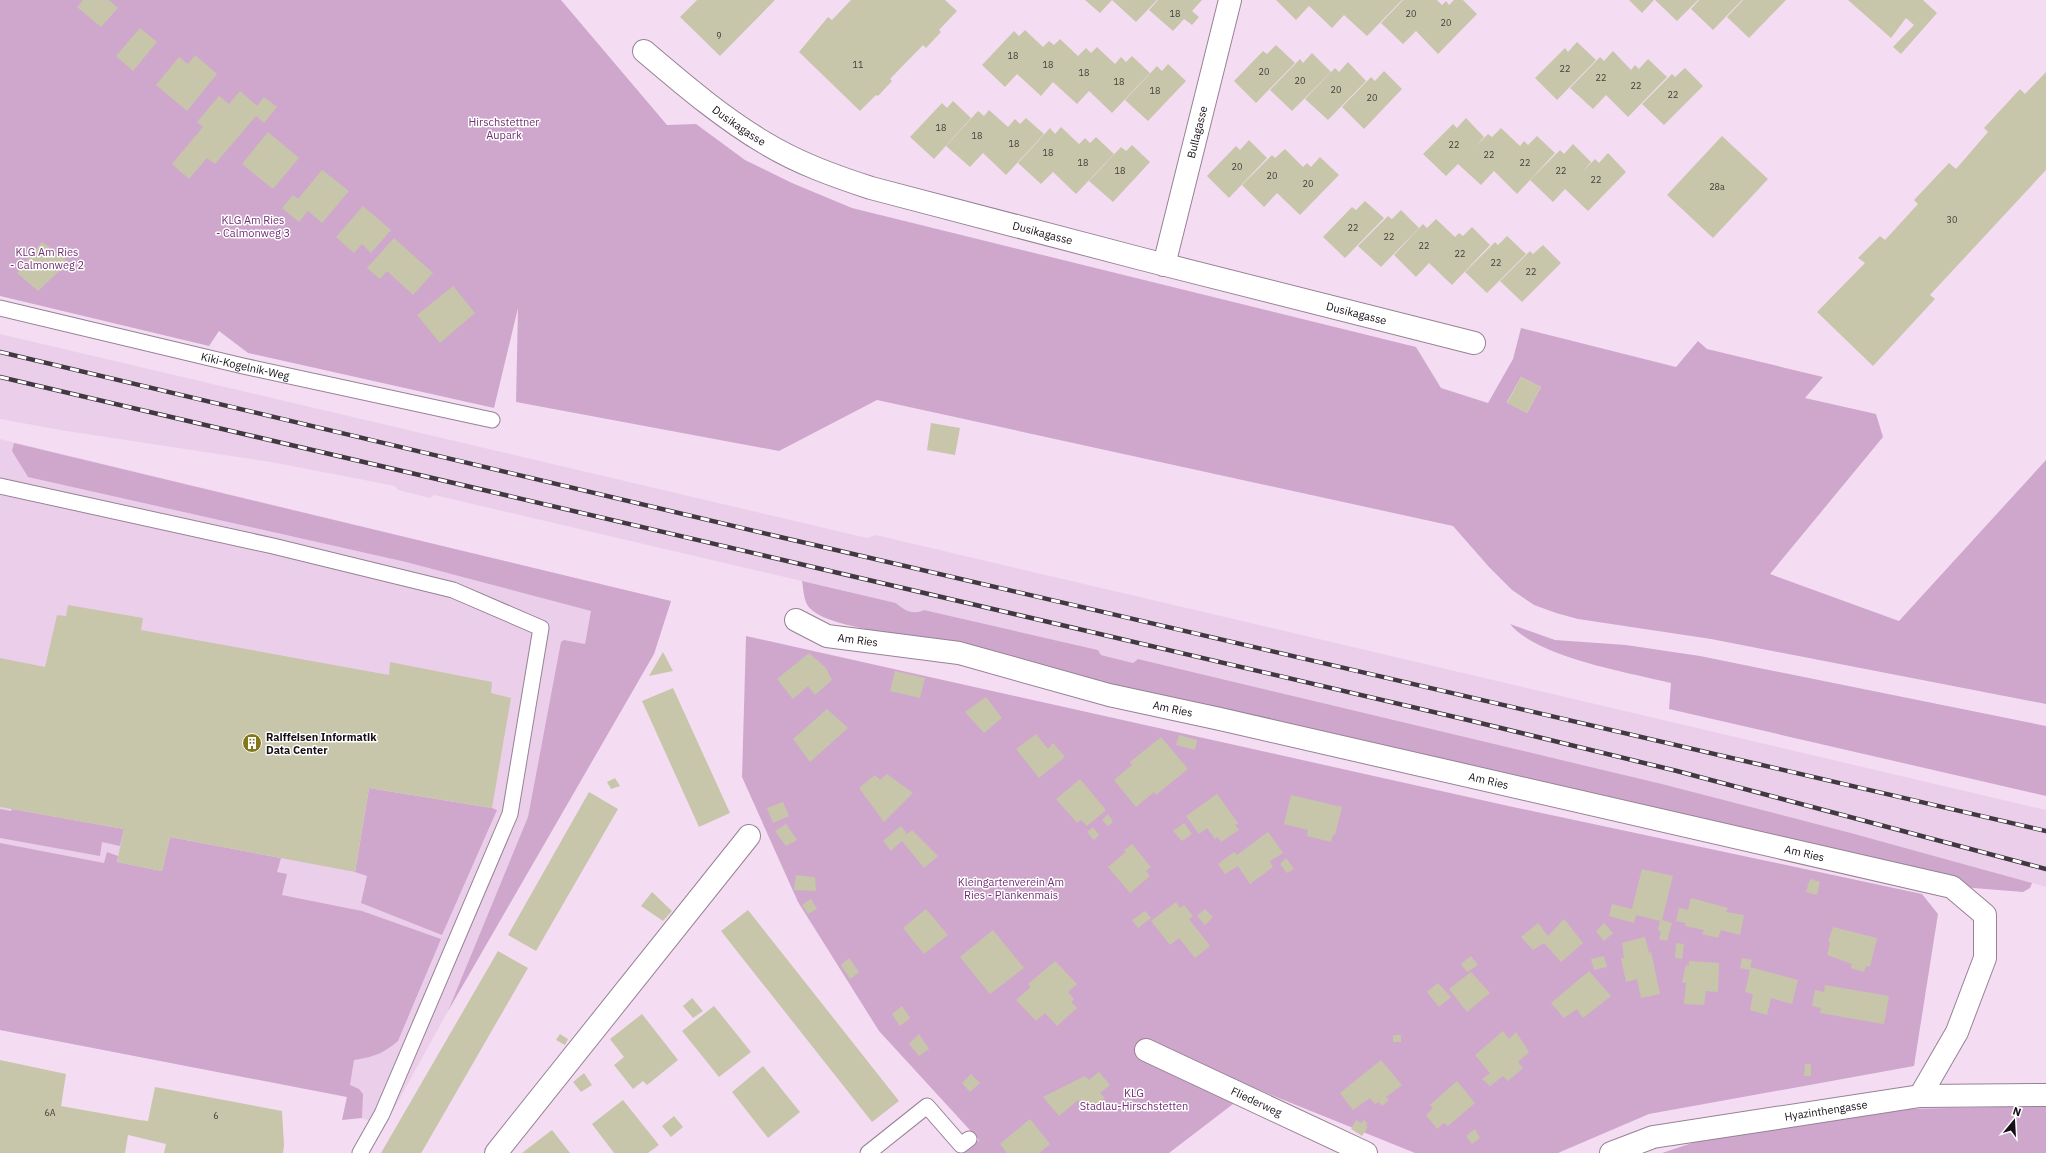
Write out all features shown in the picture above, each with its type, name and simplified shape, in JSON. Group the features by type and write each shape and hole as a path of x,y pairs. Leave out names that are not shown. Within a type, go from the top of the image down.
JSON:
{"street":[{"name":"Bullagasse","path":"1164,265 1230,0"},
{"name":"Dusikagasse","path":"644,51 700,99 765,143 828,174 871,188 1164,265 1474,343"},
{"name":"Am Ries","path":"796,620 827,636 959,653 1109,695 1220,719 1952,887 1985,915 1985,958 1957,1032 1920,1096"},
{"path":"496,1153 749,836"},
{"name":"Fliederweg","path":"1146,1050 1366,1153"},
{"name":"Hyazinthengasse","path":"1611,1153 1653,1137 1920,1096 2046,1095"}],"lane":[{"name":"Kiki-Kogelnik-Weg","path":"0,308 243,366 492,420"},
{"path":"0,486 273,546 453,590 541,628 510,814 382,1114 360,1153"},
{"path":"868,1153 926,1106 961,1145 969,1139"}],"shaded area":[{"path":"0,334 867,538 876,535 2046,810 2046,887 1851,833 1662,784 1138,659 1133,663 1101,655 1098,650 924,610 917,613 905,610 896,603 434,495 430,498 398,490 395,486 271,462 66,431 0,419"},
{"path":"0,439 671,601 654,654 448,1011 384,1127 362,1118 342,1120 347,1097 0,1030"}],"green space":[{"path":"0,0 561,0 667,125 696,124 745,160 792,183 852,208 1416,347 1441,388 1488,403 1513,359 1521,328 1676,367 1698,341 1707,349 1823,377 1805,398 1876,414 1883,437 1770,574 1899,621 2046,460 2046,704 1711,639 1578,619 1534,605 1512,590 1489,567 1453,526 877,400 779,451 516,402 518,308 494,408 248,353 219,331 209,346 0,296","holes":["1521,377 1541,387 1527,413 1507,402"]},
{"path":"14,443 671,601 654,654 448,1011 528,817 561,642 564,640 585,644 591,611 406,562 28,477 12,451"},
{"path":"802,581 896,603 913,612 924,610 1098,650 1101,655 1133,663 1138,659 1662,784 1851,833 2032,883 2030,888 2023,892 1973,888 1075,678 954,645 923,638 854,627 824,617 813,611 807,605"},
{"path":"1510,624 1555,640 1626,645 1700,656 2046,726 2046,796 1669,709 1671,683 1562,655 1523,636"},
{"name":"Kleingartenverein Am Ries - Plankenmais","path":"746,636 1513,807 1922,894 1938,914 1914,1066 1649,1114 1558,1153 1415,1153 1254,1088 1169,1153 963,1153 979,1140 879,1031 798,902 742,777"},
{"path":"369,788 497,810 442,935 361,903 367,876 355,872"},
{"path":"0,809 11,811 12,809 124,829 120,846 102,842 100,856 0,838"},
{"path":"170,837 281,858 277,872 287,874 282,895 362,911 441,939 398,1041 378,1054 367,1058 354,1060 350,1085 359,1089 363,1094 362,1118 342,1120 347,1097 0,1030 0,843 104,863 107,852 118,856 117,862 162,871"},
{"path":"2046,1106 2046,1153 1662,1153 1710,1137 1900,1109"}],"building":[{"path":"83,0 109,0 118,8 101,27 77,7"},
{"path":"697,0 775,0 720,56 680,17"},
{"path":"851,0 945,0 957,11 939,30 941,32 926,48 923,45 890,79 892,81 878,96 876,95 860,111 799,52 828,17 832,20"},
{"path":"1085,0 1112,0 1100,13"},
{"path":"1112,0 1157,0 1136,22"},
{"path":"1158,0 1202,0 1192,11 1199,17 1192,25 1184,19 1173,31 1149,10"},
{"path":"1276,0 1402,0 1367,36 1344,15 1332,28 1309,6 1296,20"},
{"path":"1403,0 1437,0 1442,5 1446,1 1449,5 1454,0 1463,0 1477,14 1438,54 1416,31 1403,44 1381,23"},
{"path":"1629,0 1654,0 1642,13"},
{"path":"1655,0 1698,0 1677,21"},
{"path":"1699,0 1742,0 1713,30 1691,9"},
{"path":"1743,0 1786,0 1749,38 1727,17"},
{"path":"1848,0 1923,0 1937,13 1901,54 1893,47 1914,25 1906,18 1891,38"},
{"path":"140,28 157,42 133,71 116,56"},
{"path":"1025,30 1043,47 1049,41 1054,45 1060,39 1078,56 1086,48 1091,53 1097,47 1115,64 1121,57 1126,62 1132,56 1150,73 1112,113 1089,91 1077,104 1053,82 1041,96 1017,74 1005,87 982,65 1014,31 1019,36"},
{"path":"1577,42 1596,60 1557,100 1535,78 1565,48 1568,52"},
{"path":"1276,45 1295,63 1256,103 1234,81 1263,51 1267,54"},
{"path":"1613,51 1631,70 1635,65 1639,69 1648,59 1667,77 1628,117 1606,95 1593,109 1570,88 1600,57 1604,61"},
{"path":"1312,53 1331,72 1292,111 1270,90 1300,59 1303,63"},
{"path":"195,55 217,74 187,111 156,85 179,57 188,64"},
{"path":"1348,62 1366,81 1328,120 1305,99 1335,68 1339,72"},
{"path":"1168,64 1186,81 1148,121 1125,100 1157,66 1162,71"},
{"path":"1685,68 1703,86 1664,125 1642,104 1672,74 1675,77"},
{"path":"1384,71 1402,89 1364,129 1342,107 1371,77 1375,81"},
{"path":"2046,72 2046,170 1930,295 1935,299 1873,366 1817,312 1865,263 1858,258 1880,236 1885,240 1918,204 1914,200 1949,163 1956,169 1988,132 1984,128 2020,89 2025,94"},
{"path":"240,91 257,106 264,97 277,107 264,123 256,116 215,164 207,158 189,179 172,164 203,127 197,122 219,96 229,104"},
{"path":"953,101 971,118 934,159 910,137 942,103 947,108"},
{"path":"989,110 1008,127 1015,119 1020,124 1026,118 1044,134 1006,175 983,153 970,167 946,146 978,111 984,116"},
{"path":"1466,118 1484,137 1476,146 1488,134 1492,137 1501,128 1520,146 1524,141 1528,145 1537,136 1555,153 1517,194 1494,171 1481,185 1458,164 1446,176 1423,154 1453,124 1457,128"},
{"path":"1061,127 1079,144 1085,138 1090,143 1096,137 1114,154 1076,194 1053,172 1041,184 1018,163 1050,128 1055,134"},
{"path":"268,132 299,158 273,189 242,164"},
{"path":"1722,136 1768,179 1713,238 1667,195"},
{"path":"1249,140 1267,158 1229,198 1207,176 1236,146 1240,150"},
{"path":"1573,144 1591,162 1583,171 1595,159 1599,163 1608,153 1626,172 1588,211 1565,189 1553,202 1530,180 1560,150 1564,154"},
{"path":"1132,145 1150,162 1113,202 1089,181 1121,147 1126,151"},
{"path":"1285,149 1303,167 1307,163 1311,167 1320,157 1339,175 1300,215 1277,193 1264,207 1242,185 1272,155 1275,158"},
{"path":"322,170 349,191 322,223 308,211 299,222 282,208 293,195 298,199"},
{"path":"1365,201 1384,218 1345,258 1323,237 1352,207 1356,210"},
{"path":"363,206 391,230 371,253 362,244 354,253 336,237"},
{"path":"1401,210 1419,228 1381,267 1358,246 1388,216 1392,219"},
{"path":"1436,219 1455,237 1459,233 1463,236 1472,227 1490,245 1452,285 1429,263 1416,277 1394,255 1423,224 1427,228"},
{"path":"1507,236 1526,254 1487,293 1465,272 1495,242 1498,245"},
{"path":"394,238 433,273 413,295 387,271 380,279 367,268"},
{"path":"42,242 69,262 38,291 17,273"},
{"path":"1543,245 1561,263 1522,302 1500,281 1530,251 1533,254"},
{"path":"453,286 475,313 440,343 417,315"},
{"path":"1521,377 1541,387 1527,413 1507,403"},
{"path":"931,423 960,428 955,455 927,450"},
{"name":"Raiffeisen Informatik Data Center","path":"68,605 143,618 141,630 389,675 390,662 492,682 491,693 511,698 492,808 369,788 355,872 170,837 162,871 117,862 124,829 0,807 0,658 45,667 57,615 66,616"},
{"path":"663,652 673,671 649,676"},
{"path":"809,653 826,668 832,680 815,695 808,686 793,699 777,679"},
{"path":"895,671 925,678 920,698 890,691"},
{"path":"673,688 730,813 699,827 642,701"},
{"path":"986,697 1002,718 984,733 965,712"},
{"path":"827,709 848,728 810,762 793,739"},
{"path":"1036,734 1048,749 1053,743 1065,757 1039,778 1016,749"},
{"path":"1179,735 1197,740 1195,750 1176,745"},
{"path":"1161,737 1188,769 1156,795 1154,792 1136,807 1114,780 1132,765 1130,762"},
{"path":"887,774 913,793 884,822 859,788 875,775 880,780"},
{"path":"615,778 620,786 611,789 607,782"},
{"path":"1080,779 1106,810 1087,826 1081,820 1077,823 1056,799"},
{"path":"589,792 618,809 536,951 508,935"},
{"path":"1217,794 1238,823 1235,825 1239,830 1221,842 1218,837 1215,839 1207,828 1199,834 1186,816"},
{"path":"1291,795 1342,807 1335,835 1333,835 1331,842 1307,836 1308,830 1284,824"},
{"path":"783,802 789,816 773,823 767,808"},
{"path":"1108,814 1113,822 1108,826 1102,820"},
{"path":"1184,823 1192,834 1182,841 1173,831"},
{"path":"786,824 797,840 786,846 775,831"},
{"path":"901,826 907,834 912,830 938,856 924,868 902,841 891,851 883,841"},
{"path":"1093,827 1099,835 1094,840 1087,832"},
{"path":"1268,832 1283,853 1270,861 1273,867 1250,884 1238,866 1225,874 1218,864 1234,852 1237,855"},
{"path":"1132,844 1151,867 1146,871 1150,876 1130,893 1108,867 1126,852 1124,850"},
{"path":"1286,858 1294,869 1287,873 1280,864"},
{"path":"1642,869 1673,876 1662,920 1672,923 1667,941 1659,939 1661,932 1658,930 1660,921 1636,915 1634,923 1609,916 1612,904 1632,909"},
{"path":"796,875 815,877 816,891 794,890"},
{"path":"1810,879 1820,882 1817,895 1806,892"},
{"path":"652,892 672,911 663,921 641,906"},
{"path":"1691,898 1728,908 1726,912 1744,915 1740,935 1721,930 1718,938 1702,934 1704,930 1685,926 1686,923 1676,921 1679,908 1688,910"},
{"path":"811,899 817,909 808,914 802,905"},
{"path":"1176,902 1180,908 1184,905 1193,916 1189,919 1210,946 1195,958 1179,938 1170,945 1151,921"},
{"path":"926,909 948,935 924,954 903,928"},
{"path":"1205,909 1213,917 1205,925 1197,916"},
{"path":"748,910 899,1101 872,1122 721,931"},
{"path":"1145,911 1151,918 1138,928 1132,920"},
{"path":"1564,919 1583,943 1561,962 1544,943 1533,950 1521,937 1538,923 1548,936"},
{"path":"1604,923 1613,933 1604,941 1596,931"},
{"path":"1833,927 1877,938 1870,967 1866,966 1864,972 1851,968 1852,964 1827,955 1830,943 1828,942"},
{"path":"993,930 1024,968 990,994 960,957"},
{"path":"1645,937 1649,953 1651,952 1660,994 1641,998 1637,979 1626,982 1621,958 1624,958 1622,943"},
{"path":"1676,943 1684,944 1682,959 1675,958"},
{"path":"498,951 528,968 423,1150 421,1153 381,1153"},
{"path":"1471,956 1478,965 1467,972 1461,964"},
{"path":"1604,956 1607,967 1594,970 1591,959"},
{"path":"849,958 859,972 850,979 841,965"},
{"path":"1742,958 1752,960 1750,967 1798,980 1792,1004 1771,998 1767,1015 1750,1010 1753,994 1745,992 1750,970 1740,968"},
{"path":"1055,961 1077,984 1068,992 1074,999 1071,1002 1077,1008 1057,1026 1045,1013 1036,1021 1016,1000 1031,987 1028,984"},
{"path":"1689,961 1719,963 1718,992 1706,991 1704,1005 1684,1004 1686,983 1682,982 1686,965 1689,965"},
{"path":"1589,971 1611,996 1583,1018 1577,1009 1564,1018 1551,1003"},
{"path":"1471,972 1490,993 1467,1012 1449,989"},
{"path":"1438,983 1451,997 1439,1007 1427,992"},
{"path":"1825,985 1889,996 1884,1024 1820,1013 1821,1008 1812,1006 1815,990 1824,992"},
{"path":"692,998 703,1011 693,1018 683,1006"},
{"path":"714,1006 751,1052 719,1077 682,1031"},
{"path":"902,1006 910,1018 900,1026 892,1014"},
{"path":"642,1014 678,1060 647,1085 643,1081 633,1089 614,1065 624,1057 610,1039"},
{"path":"1503,1031 1509,1039 1516,1032 1529,1052 1518,1062 1523,1068 1508,1081 1503,1076 1490,1086 1482,1079 1490,1073 1475,1055"},
{"path":"560,1034 568,1039 565,1045 556,1040"},
{"path":"919,1034 929,1049 919,1056 909,1044"},
{"path":"1393,1035 1401,1035 1401,1042 1393,1042"},
{"path":"0,1060 66,1074 61,1106 148,1121 155,1087 282,1111 283,1153 164,1153 166,1144 128,1135 125,1153 0,1153"},
{"path":"1381,1060 1402,1085 1386,1097 1389,1100 1382,1106 1379,1102 1375,1104 1370,1098 1353,1110 1340,1093"},
{"path":"1805,1064 1811,1064 1811,1076 1804,1076"},
{"path":"763,1066 800,1112 768,1138 732,1092"},
{"path":"1099,1072 1110,1085 1100,1093 1105,1098 1087,1112 1078,1100 1059,1116 1043,1097 1085,1076 1089,1080"},
{"path":"584,1073 592,1085 581,1092 573,1082"},
{"path":"971,1074 980,1083 970,1092 962,1083"},
{"path":"1457,1081 1475,1103 1448,1126 1444,1123 1437,1129 1426,1115 1433,1108 1430,1105"},
{"path":"623,1100 659,1145 648,1153 614,1153 592,1124"},
{"path":"674,1116 683,1127 671,1137 662,1126"},
{"path":"1030,1119 1050,1144 1039,1153 1007,1153 1000,1144"},
{"path":"1356,1120 1361,1123 1364,1120 1367,1123 1366,1126 1368,1127 1362,1136 1351,1129"},
{"path":"1475,1129 1480,1138 1472,1144 1466,1136"},
{"path":"552,1130 570,1153 522,1153 544,1136"}],"railway":[{"path":"0,352 780,537 2046,831"},
{"path":"0,377 1472,721 1677,771 2046,869"}],"place":[{"name":"Raiffeisen Informatik Data Center","path":"252,743"}],"park label":[{"name":"Hirschstettner Aupark","path":"504,128"},
{"name":"KLG Am Ries - Calmonweg 3","path":"253,226"},
{"name":"KLG Am Ries - Calmonweg 2","path":"47,258"},
{"name":"KLG Stadlau-Hirschstetten","path":"1134,1099"}]}
